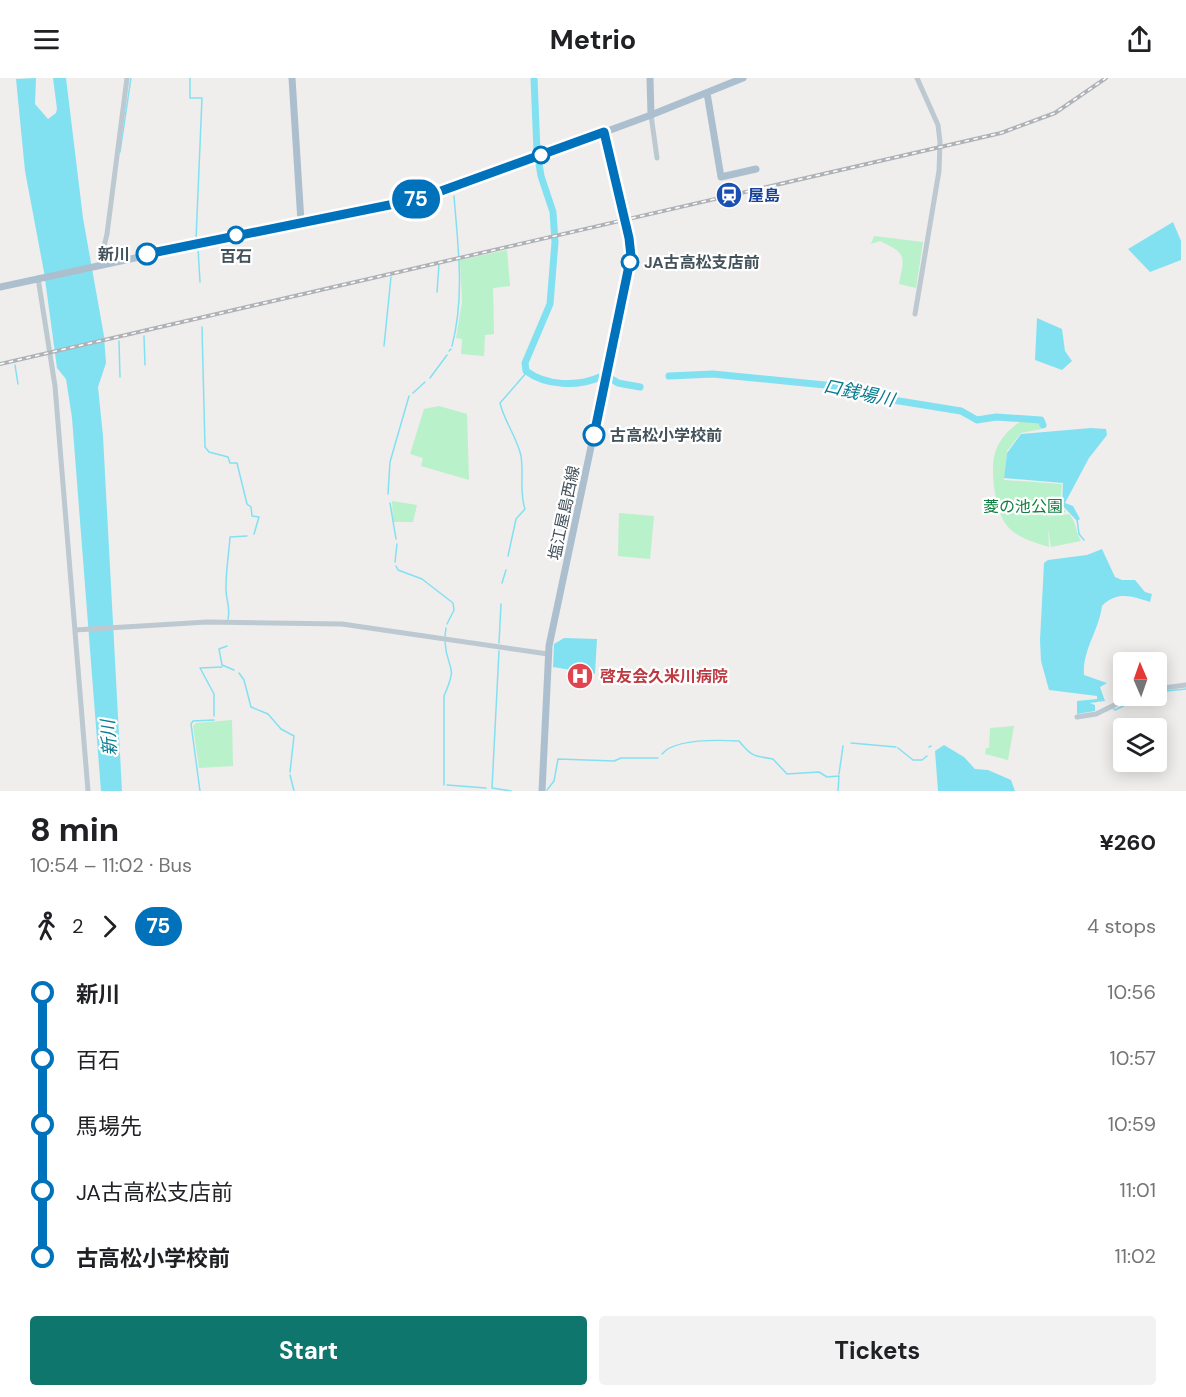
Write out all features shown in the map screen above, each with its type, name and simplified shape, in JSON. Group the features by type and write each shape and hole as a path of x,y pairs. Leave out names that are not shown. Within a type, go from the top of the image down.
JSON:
{"main road":[{"path":"292,78 301,222"},
{"path":"650,78 651,115"},
{"path":"0,287 98,264 419,199 651,115 743,78"},
{"path":"707,93 721,177 756,169"},
{"name":"塩江屋島西線","path":"542,791 548,654 607,377 631,251 604,132"}],"street":[{"path":"98,264 107,234 127,78"},
{"path":"915,314 939,171 940,142 937,124 917,78"},
{"path":"651,115 657,158"},
{"path":"41,277 55,386 88,791"},
{"path":"76,630 207,621 342,624 548,654"},
{"path":"1167,688 1186,685"},
{"path":"1077,717 1114,706"}],"green space":[{"path":"874,236 923,242 916,288 899,284 903,262 900,253 880,241 871,244"},
{"path":"507,250 510,286 493,288 494,334 485,335 484,356 461,354 462,339 456,338 462,302 460,260"},
{"path":"439,406 467,414 469,480 421,466 423,458 410,454 424,409"},
{"name":"菱の池公園","path":"1023,420 1041,421 1042,429 1021,433 1007,451 1004,480 1062,484 1060,504 1066,512 1046,517 1069,514 1081,541 1051,547 1048,529 1049,547 1014,532 1001,516 994,487 994,457 1004,437"},
{"path":"392,501 417,505 413,522 393,522"},
{"path":"619,513 654,516 650,559 618,556"},
{"path":"232,720 233,766 199,768 193,726 196,723"},
{"path":"1014,726 1008,760 985,754 986,748 989,748 990,728"}],"water":[{"path":"36,78 35,104 48,119 56,113 57,109 53,78 66,78 83,218 104,336 106,363 98,387 103,436 122,791 101,791 72,418 66,379 57,368 44,272 25,171 16,79"},
{"path":"1173,222 1181,241 1181,260 1150,272 1128,249"},
{"path":"1037,318 1062,329 1065,351 1072,361 1062,370 1035,360"},
{"path":"1091,428 1106,429 1107,435 1089,458 1065,503 1073,506 1080,519 1077,521 1062,505 1063,483 1004,478 1007,453 1021,434"},
{"path":"1102,549 1115,577 1122,580 1135,580 1145,592 1152,594 1150,602 1124,596 1113,598 1102,606 1088,649 1084,675 1107,683 1100,687 1105,701 1090,703 1095,705 1095,711 1077,714 1077,701 1097,699 1097,696 1049,690 1041,661 1044,563 1048,560 1087,555"},
{"path":"564,638 597,639 595,674 553,667 554,644"},
{"path":"944,745 964,757 975,769 988,770 1011,780 1015,791 938,791 935,751"}],"waterway":[{"path":"120,152 131,78"},
{"path":"190,78 190,98 202,98 196,239"},
{"name":"口銭場川","path":"534,78 537,151 541,176 553,212 555,242 550,304 525,363 526,371 543,380 562,383 582,382 600,377"},
{"path":"452,346 459,290 459,253 454,196"},
{"path":"198,248 200,282"},
{"path":"437,292 439,264"},
{"path":"384,346 391,277"},
{"path":"202,327 205,447 209,452 228,457 230,463 237,463 247,504 251,507 252,516 259,517 254,534"},
{"path":"144,336 145,365"},
{"path":"119,341 120,377"},
{"path":"430,378 447,355"},
{"path":"15,365 18,384"},
{"path":"508,556 516,519 525,509 522,496 521,456 500,403 527,372"},
{"name":"口銭場川","path":"669,376 713,374 835,386"},
{"name":"口銭場川","path":"610,378 618,383 640,387"},
{"path":"413,393 425,382"},
{"name":"口銭場川","path":"862,395 961,411 977,420 996,417 1041,420 1043,425"},
{"path":"388,494 390,462 409,396"},
{"path":"390,503 396,539"},
{"path":"1077,519 1079,534 1084,540"},
{"path":"228,619 226,580 230,537 247,536"},
{"path":"395,562 397,544"},
{"path":"396,566 398,570 422,579 453,603 454,610 447,624"},
{"path":"502,583 506,570"},
{"path":"499,643 501,604"},
{"path":"445,636 446,628"},
{"path":"444,785 444,696 451,677 445,642"},
{"path":"227,646 219,649 222,665 234,670"},
{"path":"499,651 492,788 511,791"},
{"path":"214,716 214,694 200,668 222,667"},
{"path":"239,673 244,680 251,707 268,714 281,729 294,736 290,772"},
{"path":"1167,691 1186,689"},
{"path":"1113,708 1115,710 1123,706"},
{"path":"200,791 191,724 193,721 214,720"},
{"path":"662,754 677,745 687,743 710,740 739,741 753,754 773,759 787,774 819,772 827,777 839,776 838,791"},
{"path":"851,743 896,747"},
{"path":"839,774 843,746"},
{"path":"898,748 913,760 922,760 927,756"},
{"path":"547,790 554,781 558,759 614,761 621,758 658,758"},
{"path":"290,775 294,791"},
{"path":"447,785 486,788"}],"railway":[{"path":"0,364 1001,133 1055,113 1106,78"}],"bus line":[{"name":"75","path":"147,254 419,199 604,132 631,246 631,256 594,435"}],"place":[{"name":"屋島","path":"729,195"},
{"name":"百石","path":"236,235"},
{"name":"新川","path":"147,254"},
{"name":"JA古高松支店前","path":"630,262"},
{"name":"古高松小学校前","path":"594,435"},
{"name":"啓友会久米川病院","path":"580,676"}]}
